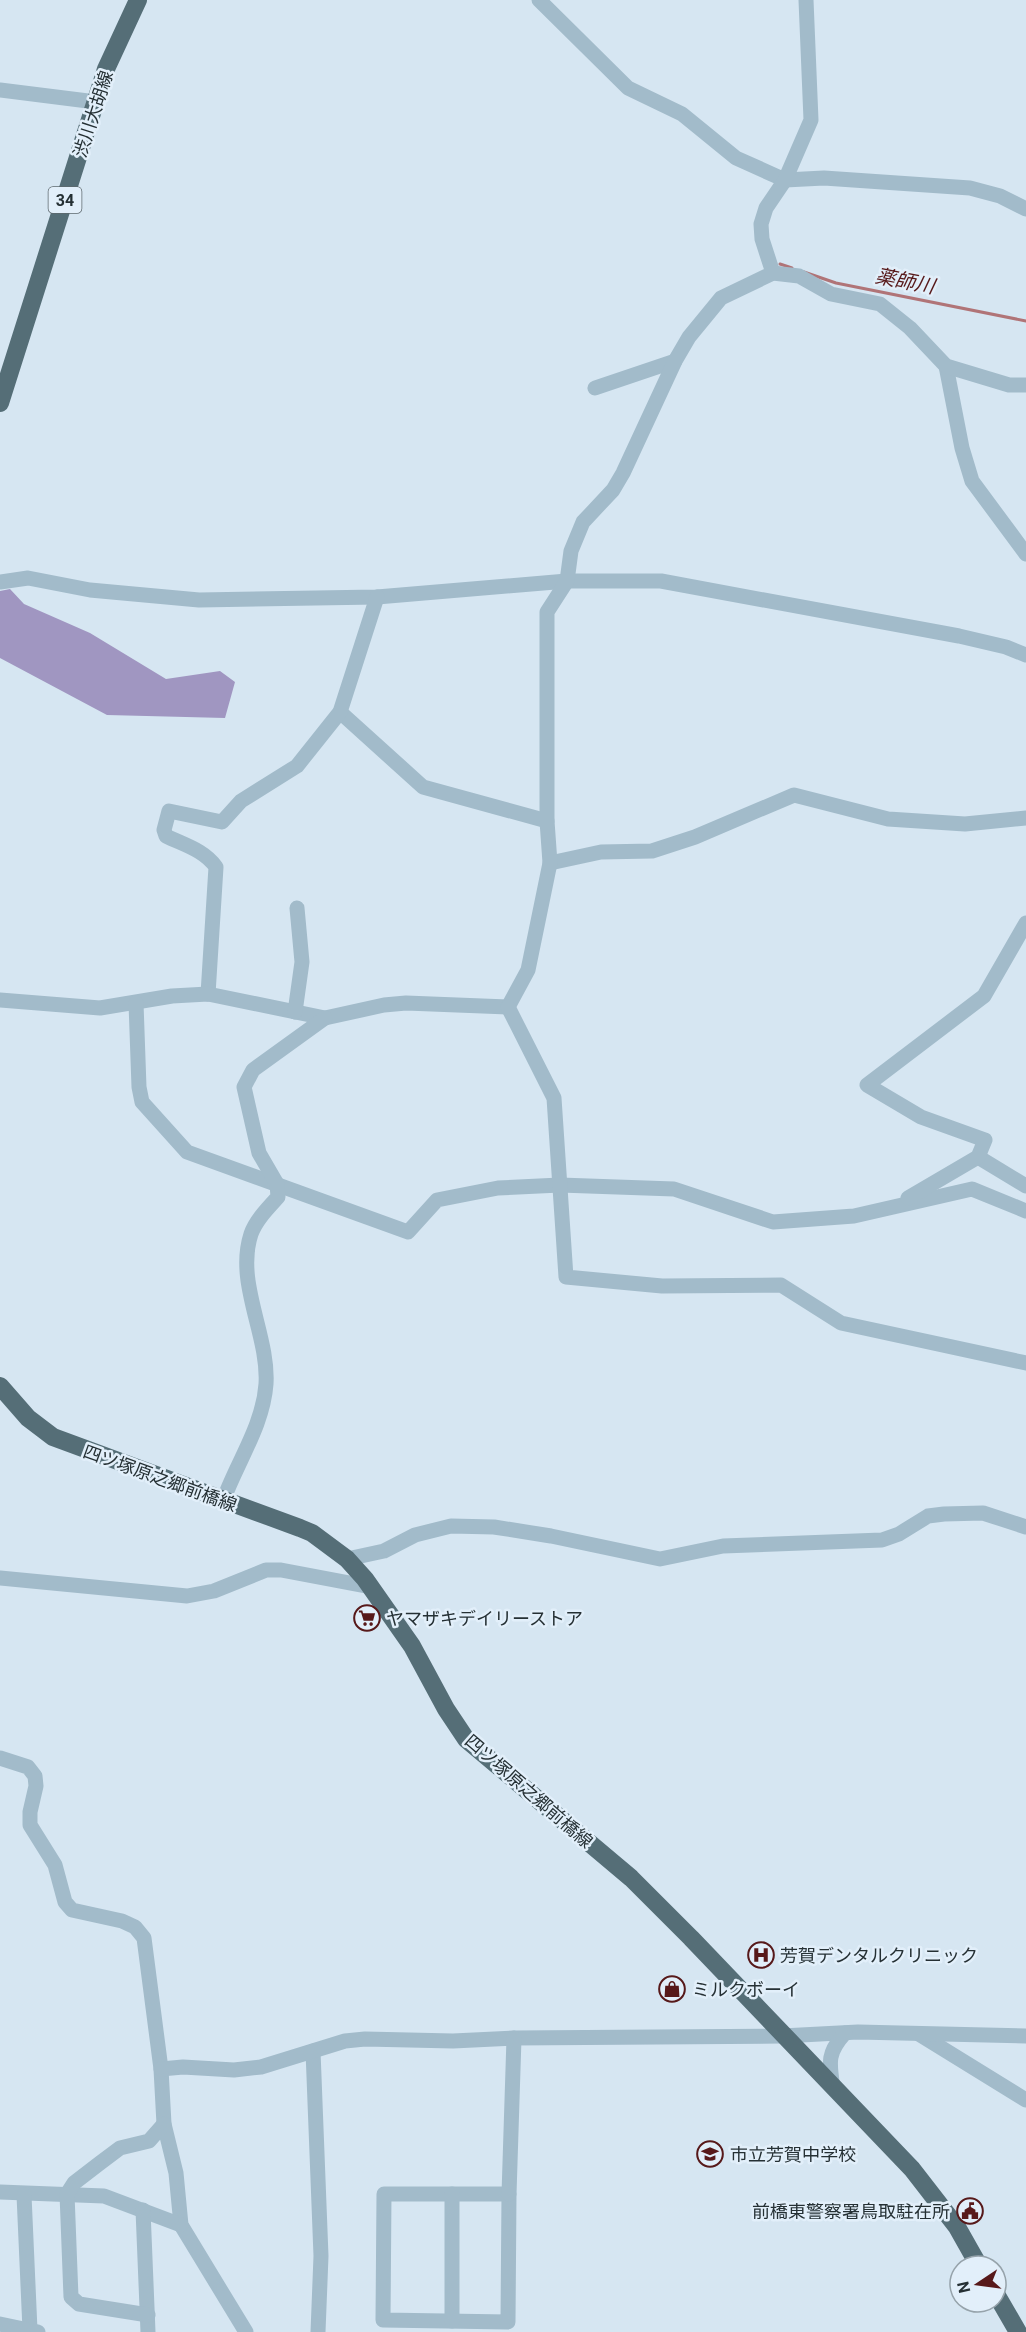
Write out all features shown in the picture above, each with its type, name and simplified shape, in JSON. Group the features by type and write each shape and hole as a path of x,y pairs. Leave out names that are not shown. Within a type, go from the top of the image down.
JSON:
{"main road":[{"name":"渋川大胡線","path":"0,403 106,69 138,0"},
{"name":"四ツ塚原之郷前橋線","path":"0,1386 28,1418 53,1437 306,1531 347,1560 370,1587 412,1646 446,1709 466,1739 631,1878 699,1947 782,2036 901,2157 938,2200 972,2254"},
{"path":"1008,2314 1018,2332"}],"street":[{"path":"539,0 628,88 682,114 736,158 785,180 824,178 970,188 1000,196 1026,209"},
{"path":"773,273 762,239 761,224 766,208 785,180 811,120 806,0"},
{"path":"0,90 96,102"},
{"path":"508,1007 528,970 550,863 547,821 547,612 567,581 571,551 583,522 612,490 623,473 675,361 689,337 722,298 773,273 799,276 831,294 880,304 910,328 946,366 1009,385 1026,385"},
{"path":"595,387 675,361"},
{"path":"946,366 962,447 972,481 1026,554"},
{"path":"0,582 28,578 69,587 199,600 376,597 567,581 661,581 959,636 1006,647 1026,655"},
{"path":"208,994 216,867 200,851 166,836 164,830 169,811 222,822 242,801 297,766 340,712 376,597"},
{"path":"340,712 423,787 547,821"},
{"path":"550,863 601,852 652,851 695,837 794,795 888,819 964,824 1026,818"},
{"path":"295,1012 302,962 297,908"},
{"path":"890,1208 978,1157 985,1140 921,1117 867,1085 984,996 1026,923"},
{"path":"0,1000 100,1008 172,996 208,994 325,1018 384,1005 406,1003 508,1007"},
{"path":"136,1003 139,1087 142,1102 187,1152 408,1232 437,1200 498,1188 560,1185 674,1189 773,1222 854,1216 972,1189 1026,1211"},
{"path":"508,1007 554,1098 566,1277 662,1286 781,1286 841,1323 1026,1363"},
{"path":"224,1501 258,1421 264,1398 266,1372 247,1262 251,1233 258,1220 278,1197 277,1184 259,1153 244,1088 253,1071 325,1018"},
{"path":"978,1157 1026,1186"},
{"path":"347,1560 384,1551 415,1535 451,1526 494,1527 551,1536 660,1559 723,1546 882,1540 899,1534 928,1516 944,1514 983,1513 1026,1527"},
{"path":"0,1578 187,1596 214,1591 266,1570 281,1570 370,1587"},
{"path":"0,1758 28,1767 34,1776 36,1786 30,1812 30,1825 55,1865 65,1902 72,1910 122,1921 135,1927 144,1938 161,2069 164,2124 176,2173 181,2225 246,2332"},
{"path":"833,2088 829,2061 834,2046 845,2033"},
{"path":"161,2069 183,2067 234,2070 261,2067 345,2041 365,2039 453,2042 514,2038 782,2036 845,2033 1026,2036"},
{"path":"917,2033 1026,2100"},
{"path":"509,2194 384,2194 383,2320 508,2322 514,2038"},
{"path":"313,2051 321,2256 318,2332"},
{"path":"148,2315 79,2304 71,2297 68,2194 74,2183 120,2148 149,2141 164,2124"},
{"path":"0,2192 24,2195 104,2196 181,2225"},
{"path":"452,2194 452,2321"},
{"path":"0,2324 34,2331 24,2195"},
{"path":"143,2210 148,2332"}],"shaded area":[{"path":"10,589 24,604 90,633 166,679 220,671 235,682 225,718 107,715 0,658 0,591"}],"waterway":[{"name":"薬師川","path":"780,264 792,268"},
{"name":"薬師川","path":"804,272 836,283 1026,321"}],"place":[{"name":"ヤマザキデイリーストア","path":"367,1618"},
{"name":"芳賀デンタルクリニック","path":"761,1955"},
{"name":"ミルクボーイ","path":"672,1989"},
{"name":"市立芳賀中学校","path":"710,2154"},
{"name":"前橋東警察署鳥取駐在所","path":"970,2211"}]}
